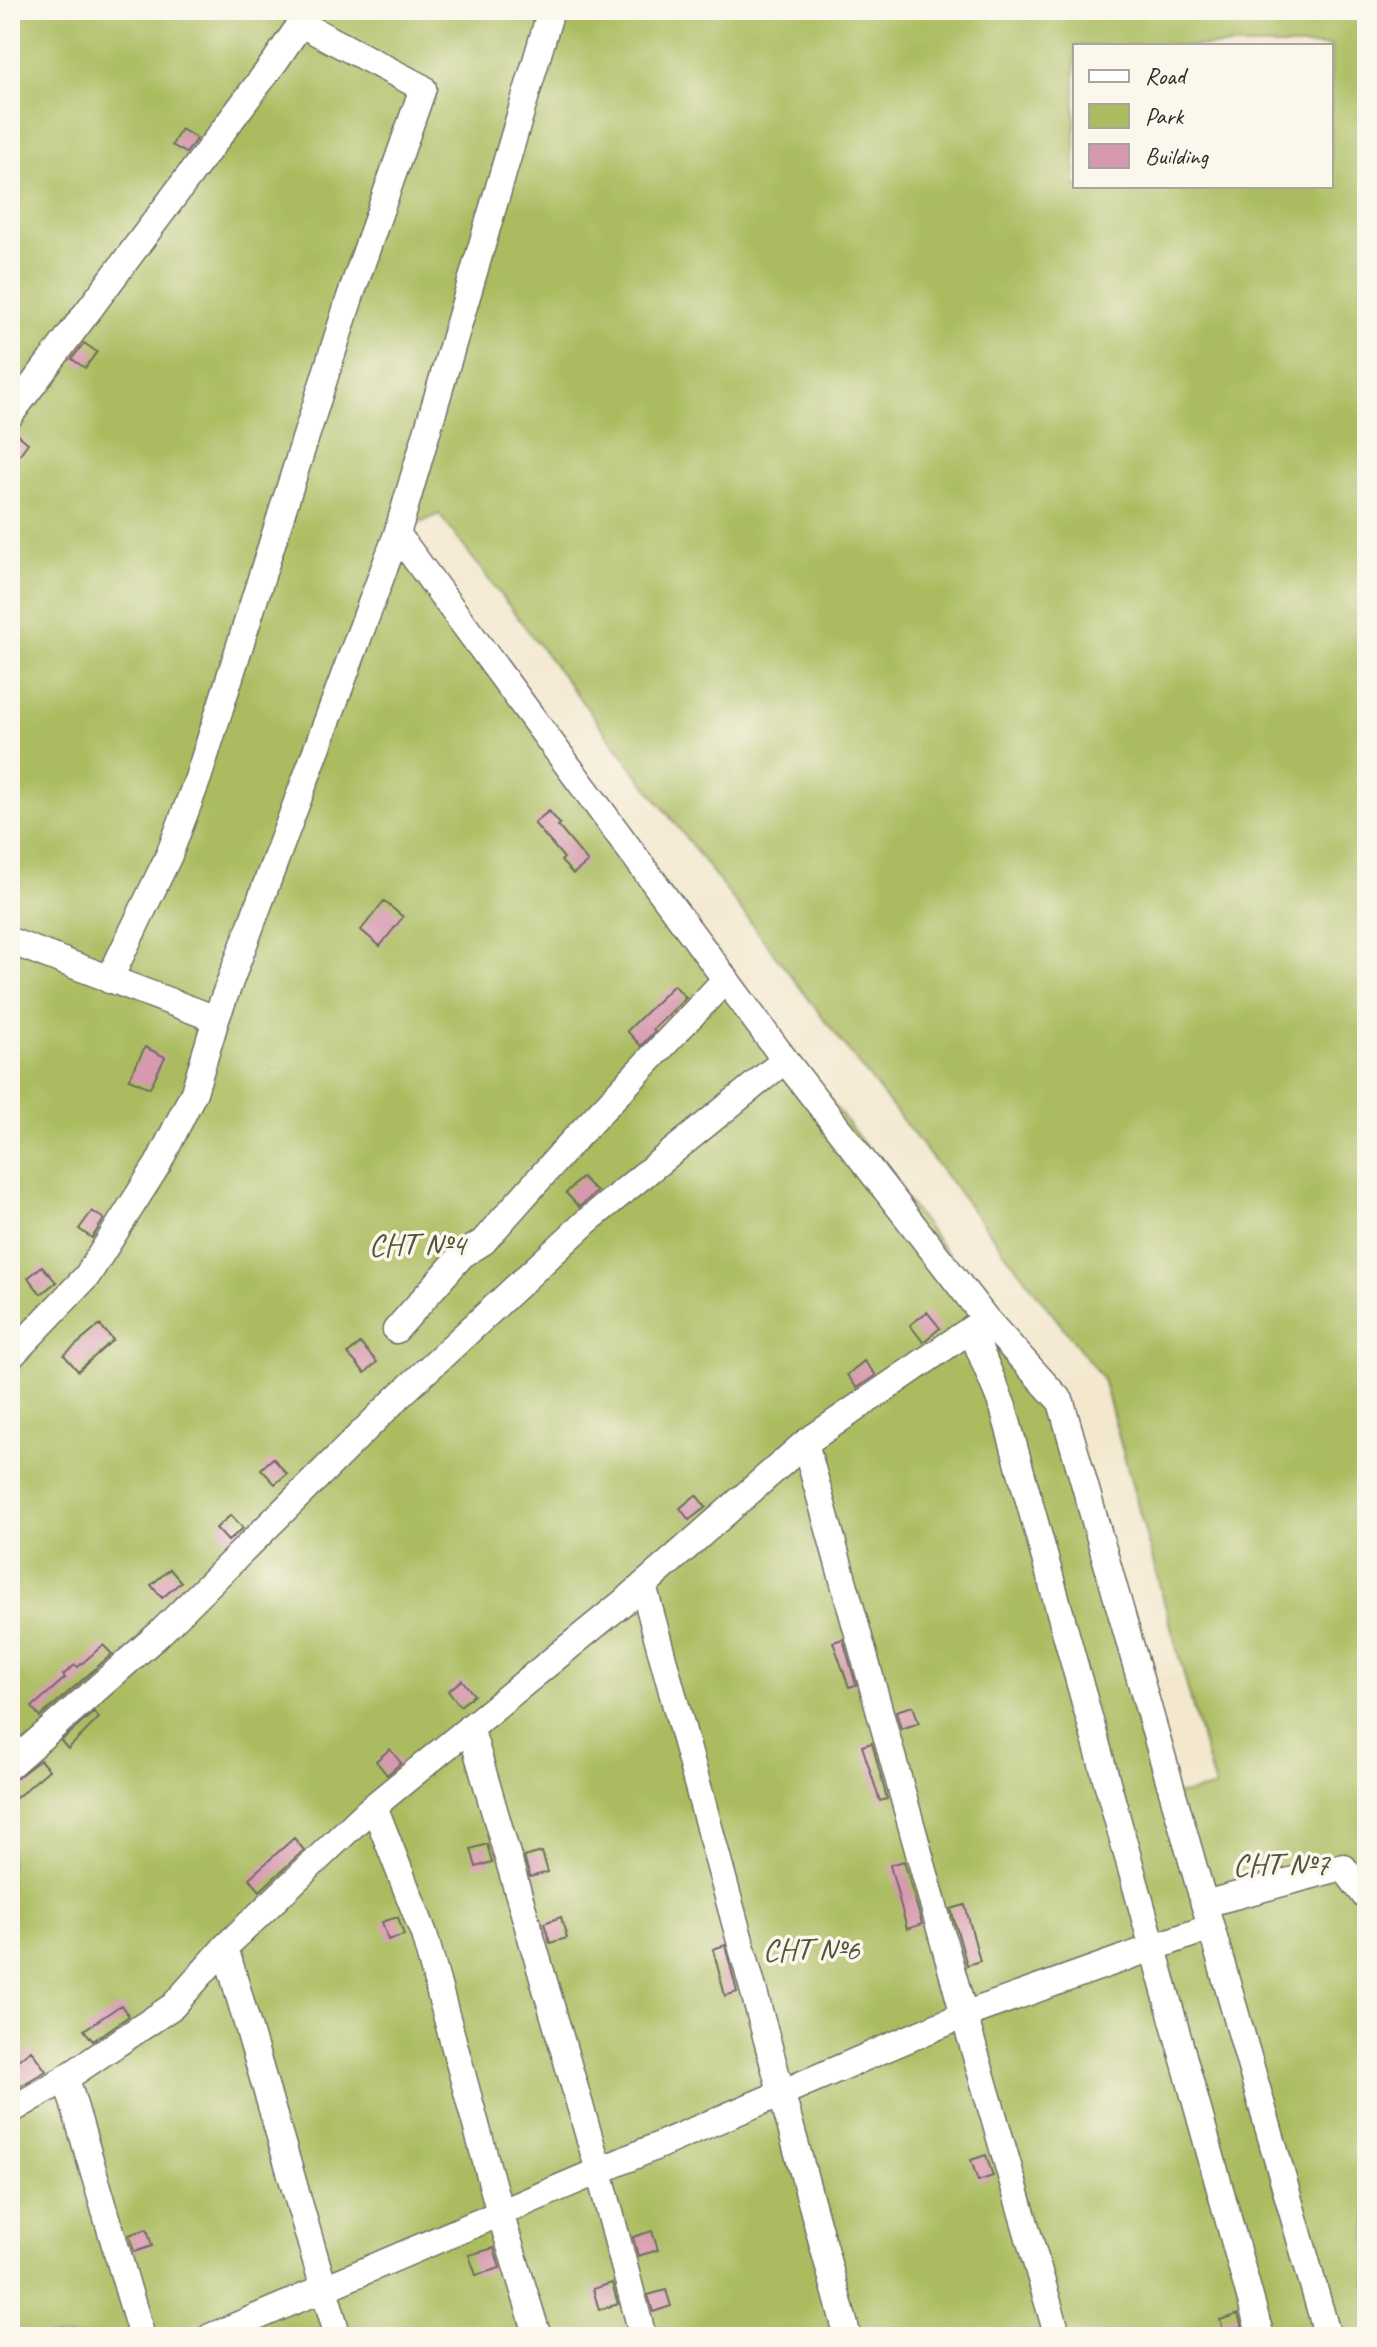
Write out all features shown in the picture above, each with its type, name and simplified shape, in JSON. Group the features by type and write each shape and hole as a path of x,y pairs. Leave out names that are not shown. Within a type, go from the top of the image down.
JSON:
{"street":[{"path":"10,1357 87,1276 158,1164 194,1092 216,1019 397,534 551,10"},
{"path":"10,415 305,17 423,88 350,297 198,778 169,855 109,980"},
{"path":"397,534 978,1324 1061,1402 1325,2336"},
{"path":"12,945 216,1019"},
{"path":"396,1330 462,1255 483,1242 570,1144 726,979"},
{"path":"10,1765 159,1634 396,1399 587,1221 785,1060"},
{"path":"10,2111 66,2078 173,2006 225,1947 374,1806 643,1585 805,1443 978,1324"},
{"path":"978,1324 1261,2337"},
{"path":"805,1443 964,2015 1058,2337"},
{"path":"643,1585 848,2337"},
{"path":"470,1727 599,2171 643,2337"},
{"path":"374,1806 424,1934 500,2213 538,2337"},
{"path":"210,2337 964,2015 1153,1948 1208,1916 1343,1867 1367,1898"},
{"path":"225,1947 338,2337"},
{"path":"66,2078 142,2337"}],"green space":[{"path":"10,10 1367,10 1367,2337 10,2337","holes":["439,514 1103,1379 1215,1788 1174,1795 1061,1402 397,534"]}],"building":[{"path":"181,129 197,138 186,153 172,145"},
{"path":"84,343 97,352 85,368 72,359"},
{"path":"10,431 28,443 10,468"},
{"path":"549,811 588,862 573,874 561,861 564,858 534,823"},
{"path":"384,901 403,917 380,946 361,930"},
{"path":"674,985 686,998 653,1029 655,1031 641,1046 627,1031"},
{"path":"145,1047 165,1057 150,1088 129,1079"},
{"path":"582,1177 597,1192 579,1207 566,1193"},
{"path":"92,1211 104,1219 92,1238 79,1229"},
{"path":"42,1266 56,1282 41,1294 28,1278"},
{"path":"927,1312 940,1328 923,1342 910,1325"},
{"path":"100,1325 113,1340 78,1371 64,1355"},
{"path":"360,1343 377,1362 365,1373 348,1354"},
{"path":"864,1361 876,1375 857,1388 847,1375"},
{"path":"273,1458 287,1474 275,1484 261,1469"},
{"path":"696,1495 706,1507 689,1520 680,1508"},
{"path":"231,1515 243,1528 228,1541 216,1528"},
{"path":"170,1569 181,1582 162,1598 151,1585"},
{"path":"843,1639 856,1685 849,1687 833,1642"},
{"path":"103,1645 112,1654 40,1717 32,1707 65,1678 63,1675 75,1665 78,1667"},
{"path":"462,1680 474,1695 460,1706 448,1691"},
{"path":"913,1706 919,1723 901,1729 896,1711"},
{"path":"94,1712 99,1718 68,1749 61,1741"},
{"path":"872,1743 887,1799 880,1801 862,1746"},
{"path":"390,1749 401,1763 387,1775 376,1761"},
{"path":"40,1760 49,1770 10,1803 10,1783"},
{"path":"294,1838 304,1850 260,1891 249,1878"},
{"path":"487,1844 492,1862 476,1867 471,1849"},
{"path":"542,1852 548,1872 530,1877 524,1857"},
{"path":"904,1861 922,1924 907,1929 890,1865"},
{"path":"965,1905 980,1961 967,1965 951,1909"},
{"path":"398,1917 404,1935 388,1940 382,1922"},
{"path":"561,1917 567,1938 550,1943 544,1923"},
{"path":"725,1945 737,1992 725,1996 713,1949"},
{"path":"121,2005 129,2016 93,2041 84,2030"},
{"path":"31,2050 46,2071 10,2092 10,2066"},
{"path":"986,2155 993,2176 978,2181 971,2160"},
{"path":"147,2229 152,2246 134,2252 129,2235"},
{"path":"652,2231 658,2250 638,2256 633,2237"},
{"path":"494,2248 500,2268 476,2275 469,2255"},
{"path":"612,2283 618,2304 599,2310 593,2289"},
{"path":"666,2290 671,2306 653,2312 648,2295"},
{"path":"1238,2314 1244,2334 1225,2337 1220,2320"}],"park label":[{"name":"СНТ №4","path":"417,1244"},
{"name":"СНТ №7","path":"1281,1864"},
{"name":"СНТ №6","path":"811,1949"}]}
